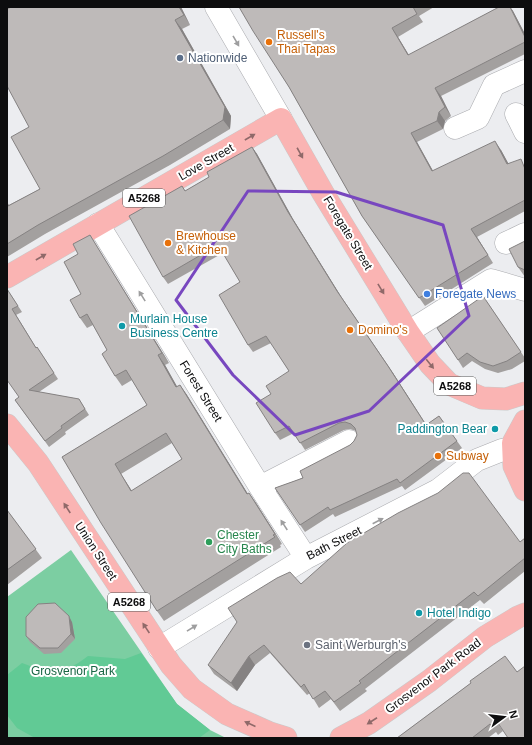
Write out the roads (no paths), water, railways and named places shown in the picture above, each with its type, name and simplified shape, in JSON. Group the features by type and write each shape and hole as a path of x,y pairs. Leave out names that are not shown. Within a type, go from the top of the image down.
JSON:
{"highway":[{"name":"Love Street","path":"7,277 281,119"},
{"name":"Foregate Street","path":"281,119 323,193 408,332 430,364 449,384 482,398 506,399 525,394"},
{"path":"525,421 513,443 514,466 525,490"},
{"name":"Union Street","path":"7,425 38,463 171,666 192,689 227,714 270,733 286,738"},
{"name":"Grosvenor Park Road","path":"341,738 369,723 430,681 485,637 523,616"}],"street":[{"name":"Foregate Street","path":"216,7 281,119"},
{"path":"455,128 478,118 494,85 525,71"},
{"name":"Forest Street","path":"98,224 260,487 306,558"},
{"path":"408,332 491,280 525,290"},
{"path":"260,487 349,441"},
{"name":"Bath Street","path":"159,648 306,558 438,490 477,460 502,450 513,449"}],"place":[{"name":"Russell's Thai Tapas","path":"269,42"},
{"name":"Nationwide","path":"180,58"},
{"name":"Brewhouse & Kitchen","path":"168,243"},
{"name":"Foregate News","path":"427,294"},
{"name":"Murlain House Business Centre","path":"122,326"},
{"name":"Domino's","path":"350,330"},
{"name":"Paddington Bear","path":"495,429"},
{"name":"Subway","path":"438,456"},
{"name":"Chester City Baths","path":"209,542"},
{"name":"Hotel Indigo","path":"419,613"},
{"name":"Saint Werburgh's","path":"307,645"}],"park label":[{"name":"Grosvenor Park","path":"73,671"}]}
